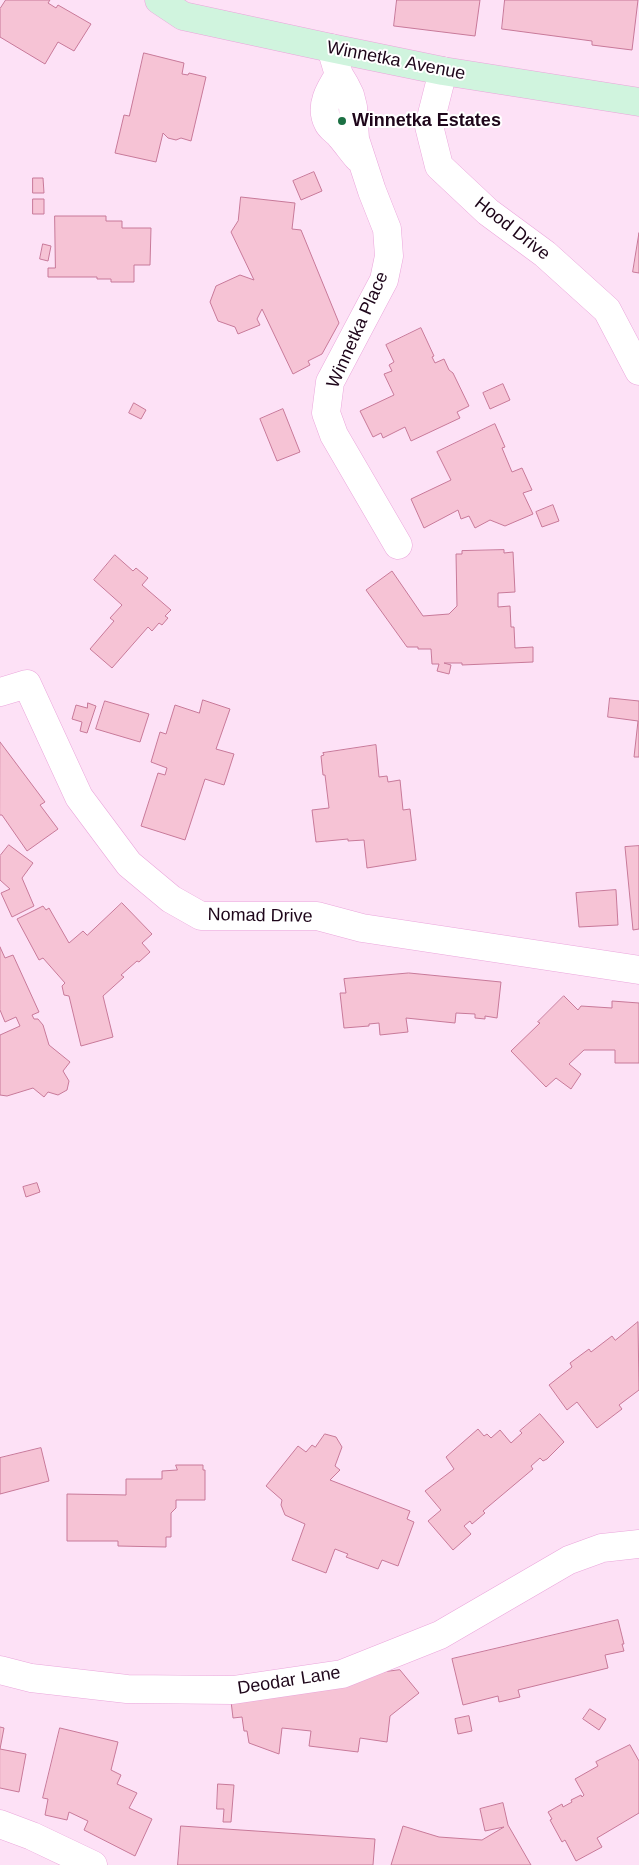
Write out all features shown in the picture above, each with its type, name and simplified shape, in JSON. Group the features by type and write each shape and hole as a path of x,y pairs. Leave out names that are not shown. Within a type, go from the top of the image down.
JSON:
{"main road":[{"name":"Winnetka Avenue","path":"159,0 183,16 331,48 443,71 639,102"}],"street":[{"name":"Winnetka Place","path":"331,48 338,75 328,93 325,110 328,123 361,161 387,230 389,256 384,280 330,382 326,413 334,435 398,545"},
{"name":"Hood Drive","path":"443,71 429,126 439,166 488,212 545,254 607,310 639,371"},
{"name":"Nomad Drive","path":"0,692 27,684 79,797 129,864 171,898 201,916 317,916 362,928 639,970"},
{"name":"Deodar Lane","path":"0,1670 31,1678 127,1689 233,1690 342,1674 440,1635 569,1560 602,1548 639,1544"},
{"path":"0,1824 32,1836 93,1865"}],"building":[{"path":"6,0 50,0 48,3 56,8 58,5 91,24 74,51 58,42 45,64 0,37 0,9"},
{"path":"397,0 480,0 475,36 394,26"},
{"path":"505,0 638,0 632,50 592,45 592,41 502,29"},
{"path":"144,53 184,63 182,74 188,75 189,73 206,77 191,141 181,138 176,140 168,138 163,133 156,162 115,153 124,115 129,116"},
{"path":"314,172 322,191 301,200 293,181"},
{"path":"33,178 43,178 44,193 33,193"},
{"path":"241,197 295,203 292,229 301,230 339,323 322,354 308,361 310,365 293,374 262,309 257,319 260,325 238,334 235,327 218,321 210,302 216,286 240,275 254,280 231,232 238,221"},
{"path":"33,199 44,199 44,214 33,214"},
{"path":"55,216 106,216 106,221 122,221 122,228 151,228 150,265 134,265 134,282 111,282 111,279 97,279 97,277 48,277 48,268 55,268"},
{"path":"639,233 639,273 633,272"},
{"path":"43,244 51,246 48,261 40,259"},
{"path":"421,328 434,356 432,357 435,363 444,359 469,406 457,412 460,418 411,441 405,427 383,438 381,433 373,437 360,411 394,395 384,374 392,371 389,365 394,362 386,345"},
{"path":"503,384 510,400 490,409 483,393"},
{"path":"134,403 146,410 141,419 129,413"},
{"path":"283,409 300,452 277,461 260,419"},
{"path":"495,424 505,447 502,448 512,472 522,468 532,490 523,493 533,514 505,526 490,520 475,528 469,516 461,519 458,510 424,528 411,499 451,480 437,452"},
{"path":"553,505 559,521 542,527 536,512"},
{"path":"504,550 504,553 513,552 515,592 498,593 498,607 510,606 515,648 533,647 533,662 462,665 462,663 444,663 451,665 449,674 437,671 439,664 432,664 431,649 407,647 366,590 392,571 423,616 449,614 457,606 456,554 462,554 462,551"},
{"path":"115,555 133,571 136,568 148,578 142,585 171,610 165,616 168,618 162,625 159,623 152,631 148,627 112,668 90,649 114,621 110,618 122,605 94,580"},
{"path":"610,698 639,701 639,757 634,757 638,721 608,717"},
{"path":"203,700 230,709 216,749 234,754 224,785 205,779 185,840 141,826 158,773 165,775 167,768 151,762 160,732 166,734 175,705 199,713"},
{"path":"105,701 149,714 140,742 96,729"},
{"path":"88,703 96,706 87,733 80,731 82,722 72,719 76,705 87,708"},
{"path":"0,742 45,802 40,805 58,829 27,851 2,815 0,815"},
{"path":"376,745 379,777 387,776 388,782 400,780 403,810 410,809 416,860 367,868 364,840 348,841 348,839 316,842 312,810 329,808 325,775 323,775 321,756 324,755 323,753"},
{"path":"9,845 33,863 22,878 34,906 12,917 1,893 10,889 0,880 0,856"},
{"path":"639,846 639,929 633,930 625,847"},
{"path":"616,890 618,925 579,927 576,893"},
{"path":"122,903 152,934 142,943 150,952 121,975 124,977 103,996 113,1037 81,1046 69,996 64,995 62,986 65,983 43,958 39,960 17,919 43,906 46,910 49,908 69,943 83,931 87,935"},
{"path":"0,947 5,958 13,955 39,1012 32,1015 34,1019 38,1019 43,1025 49,1045 70,1062 63,1071 69,1081 67,1090 58,1095 48,1092 44,1097 33,1088 7,1096 0,1095 0,1035 20,1026 16,1017 5,1022 0,1010"},
{"path":"409,973 501,982 497,1018 485,1016 485,1019 475,1018 475,1014 456,1013 455,1023 406,1018 408,1032 380,1035 379,1023 369,1024 369,1026 344,1028 340,993 346,993 344,979"},
{"path":"564,996 578,1010 581,1006 612,1008 612,1001 639,1003 639,1063 615,1063 615,1050 584,1050 569,1064 581,1074 571,1089 556,1078 546,1087 511,1051"},
{"path":"37,1183 40,1192 26,1197 23,1187"},
{"path":"638,1322 639,1390 619,1405 622,1409 597,1428 577,1402 567,1410 549,1385 572,1367 570,1363 589,1349 591,1352 612,1336 615,1340"},
{"path":"540,1414 564,1442 547,1459 543,1461 540,1458 531,1466 533,1469 483,1511 485,1513 472,1524 470,1521 464,1526 471,1534 453,1550 428,1521 441,1510 425,1491 454,1469 446,1457 478,1429 484,1436 487,1434 491,1438 500,1430 511,1443 522,1433 520,1431"},
{"path":"325,1434 336,1437 342,1447 335,1466 340,1470 330,1480 410,1511 407,1519 414,1522 398,1566 382,1560 378,1569 346,1557 348,1554 335,1549 326,1573 292,1560 305,1524 285,1515 281,1505 282,1500 266,1486 298,1446 306,1452 312,1445 315,1447"},
{"path":"41,1448 49,1481 0,1494 0,1458"},
{"path":"176,1465 203,1465 203,1470 205,1470 205,1500 176,1500 176,1508 171,1513 171,1537 166,1537 166,1547 118,1546 118,1541 67,1541 67,1494 126,1495 126,1479 162,1479 162,1471 177,1470"},
{"path":"618,1620 624,1651 605,1655 608,1668 518,1690 520,1697 499,1702 498,1696 463,1705 452,1659"},
{"path":"400,1670 419,1693 390,1716 387,1742 360,1738 358,1752 309,1746 311,1731 282,1728 279,1754 249,1743 247,1731 244,1731 242,1717 233,1718 231,1701 239,1691"},
{"path":"590,1709 606,1719 599,1730 583,1719"},
{"path":"469,1716 472,1731 458,1734 455,1719"},
{"path":"0,1727 4,1728 0,1749"},
{"path":"60,1728 118,1742 111,1770 121,1775 117,1784 137,1793 129,1808 152,1819 135,1856 84,1830 88,1821 69,1812 67,1820 45,1815 48,1799 43,1798"},
{"path":"630,1745 639,1761 639,1813 597,1838 602,1847 576,1861 565,1840 562,1842 550,1820 552,1819 548,1812 562,1804 563,1807 581,1795 582,1797 584,1795 575,1779 598,1766 596,1762"},
{"path":"0,1749 26,1754 19,1792 0,1788"},
{"path":"218,1784 234,1785 231,1822 223,1822 224,1809 217,1809"},
{"path":"503,1803 508,1825 531,1865 391,1865 403,1826 439,1837 482,1840 504,1827 485,1831 480,1809"},
{"path":"181,1826 375,1839 373,1865 178,1865"}],"place":[{"name":"Winnetka Estates","path":"342,121"}]}
